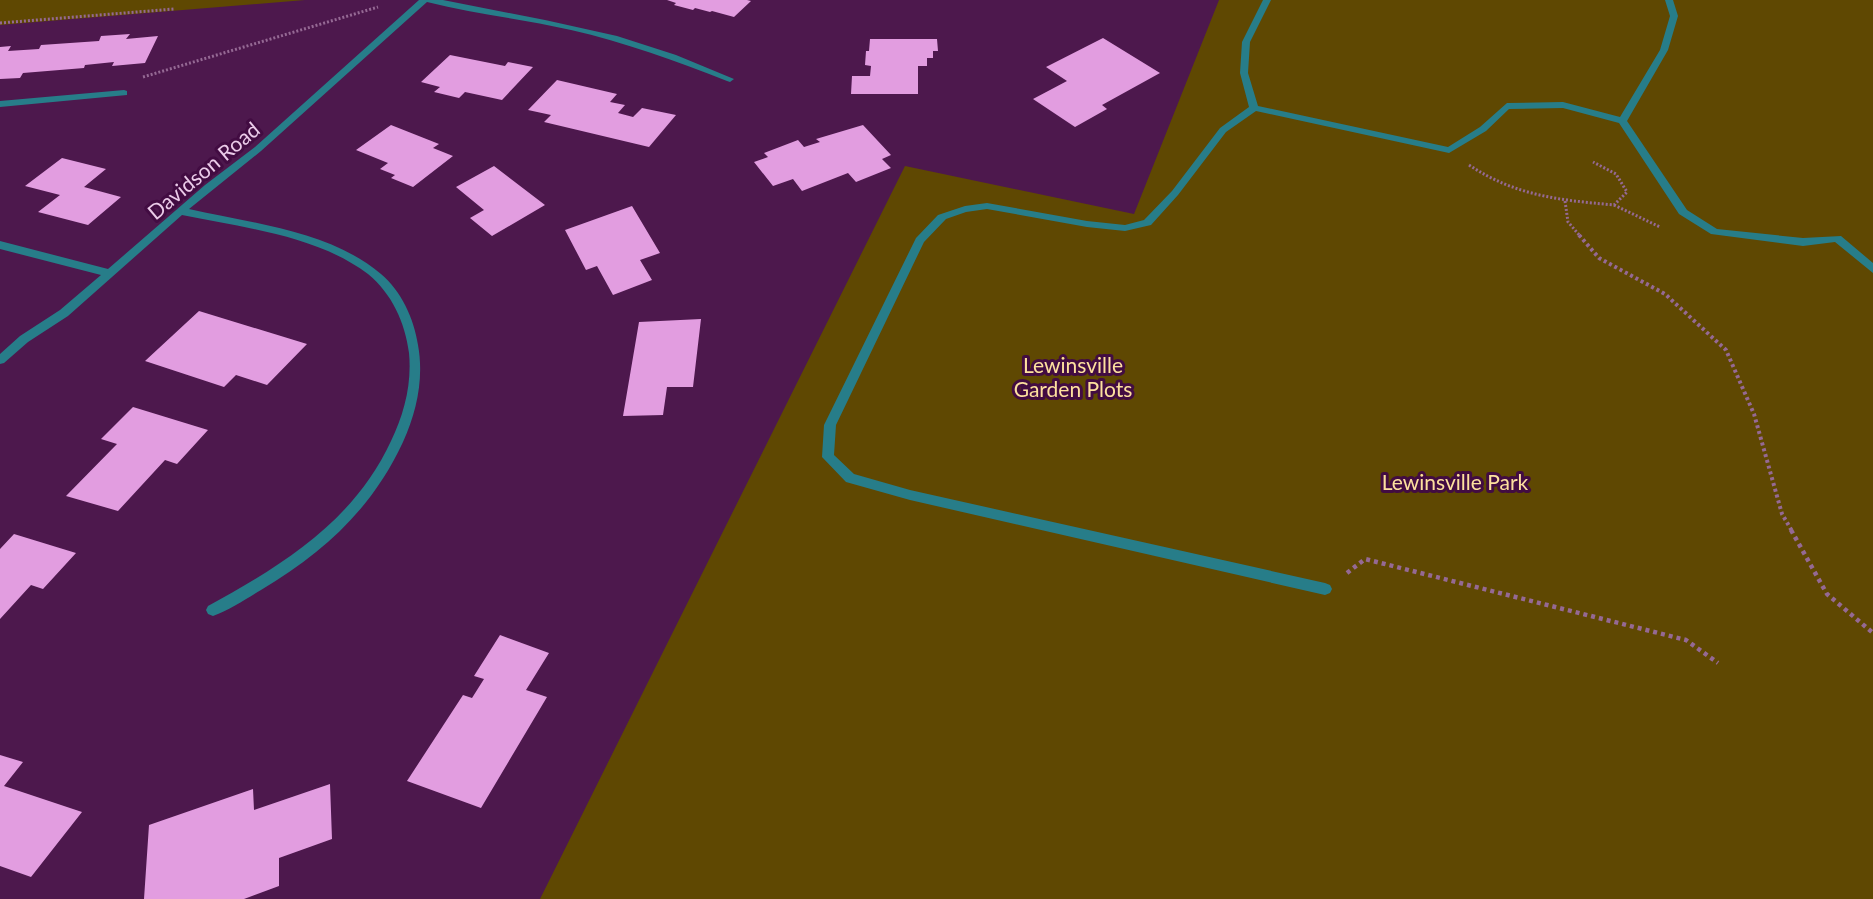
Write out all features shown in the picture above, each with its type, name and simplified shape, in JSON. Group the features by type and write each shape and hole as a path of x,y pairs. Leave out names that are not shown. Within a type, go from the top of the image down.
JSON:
{"street":[{"name":"Davidson Road","path":"0,360 24,339 64,313 180,210 258,149 424,0"},
{"path":"430,0 569,27 616,39 676,58 730,79"},
{"path":"1254,108 1244,74 1246,42 1267,0"},
{"path":"1622,121 1664,50 1674,16 1669,0"},
{"path":"0,104 124,93"},
{"path":"1325,589 909,495 850,478 828,457 830,425 920,240 942,217 964,209 987,206 1096,225 1125,228 1147,223 1175,193 1222,130 1254,108 1449,150 1483,129 1507,106 1563,105 1622,121 1683,212 1715,232 1803,242 1837,238 1873,269"},
{"path":"180,210 307,240 354,260 372,272 397,299 411,330 416,364 411,408 393,454 357,508 317,546 269,580 213,610"},
{"path":"0,246 109,273"}],"path":[{"path":"124,93 142,78 386,4 414,9"},
{"path":"0,23 174,9"},
{"path":"1449,150 1479,172 1529,196 1614,206 1627,192 1616,174 1593,162"},
{"path":"1565,201 1568,222 1599,258 1665,294 1726,350 1754,414 1782,514 1827,594 1873,633"},
{"path":"1325,589 1365,560 1686,640 1718,663"}],"green space":[{"path":"0,0 305,0 0,25"},
{"name":"Lewinsville Park","path":"1219,0 1873,0 1873,899 540,899 905,166 1134,214"}],"building":[{"path":"667,0 751,1 734,17 695,8 693,10 674,5 676,3"},
{"path":"130,34 126,39 158,36 145,63 112,66 114,62 85,65 84,68 23,73 20,78 0,79 0,47 11,46 8,51 39,49 41,45 99,41 101,36"},
{"path":"1103,38 1160,73 1102,105 1107,109 1075,127 1033,99 1067,81 1046,67"},
{"path":"870,39 937,39 938,51 933,51 933,58 927,58 927,66 918,66 918,94 851,94 852,76 870,76 871,66 865,65"},
{"path":"450,55 505,66 508,62 533,67 502,100 465,92 459,98 434,92 440,87 421,82"},
{"path":"557,80 617,94 610,102 625,105 618,113 633,117 642,108 676,115 649,147 544,122 551,115 528,110"},
{"path":"391,125 439,144 433,148 453,156 413,187 391,178 395,175 380,169 388,163 356,150"},
{"path":"863,125 891,155 882,159 891,168 856,182 848,173 802,191 793,179 773,186 754,162 768,157 764,153 798,140 804,147 820,142 816,139"},
{"path":"62,158 106,169 84,187 121,197 88,225 38,212 60,195 25,186"},
{"path":"494,166 545,205 492,236 470,218 484,210 456,187"},
{"path":"632,206 660,253 640,260 652,280 613,295 597,266 586,270 565,230"},
{"path":"199,311 307,344 267,385 236,375 224,387 145,361"},
{"path":"701,319 693,387 667,387 663,415 623,416 639,322"},
{"path":"133,407 208,430 177,464 165,460 118,511 66,496 117,444 101,439"},
{"path":"14,534 76,553 43,589 31,585 0,619 0,549"},
{"path":"500,635 549,653 526,690 547,697 481,808 407,781 463,695 472,698 484,679 474,676"},
{"path":"0,755 23,762 4,786 82,812 31,877 0,866"},
{"path":"330,784 332,839 279,858 279,886 244,899 144,899 149,825 253,789 254,810"}],"park label":[{"name":"Lewinsville Garden Plots","path":"1073,376"}]}
